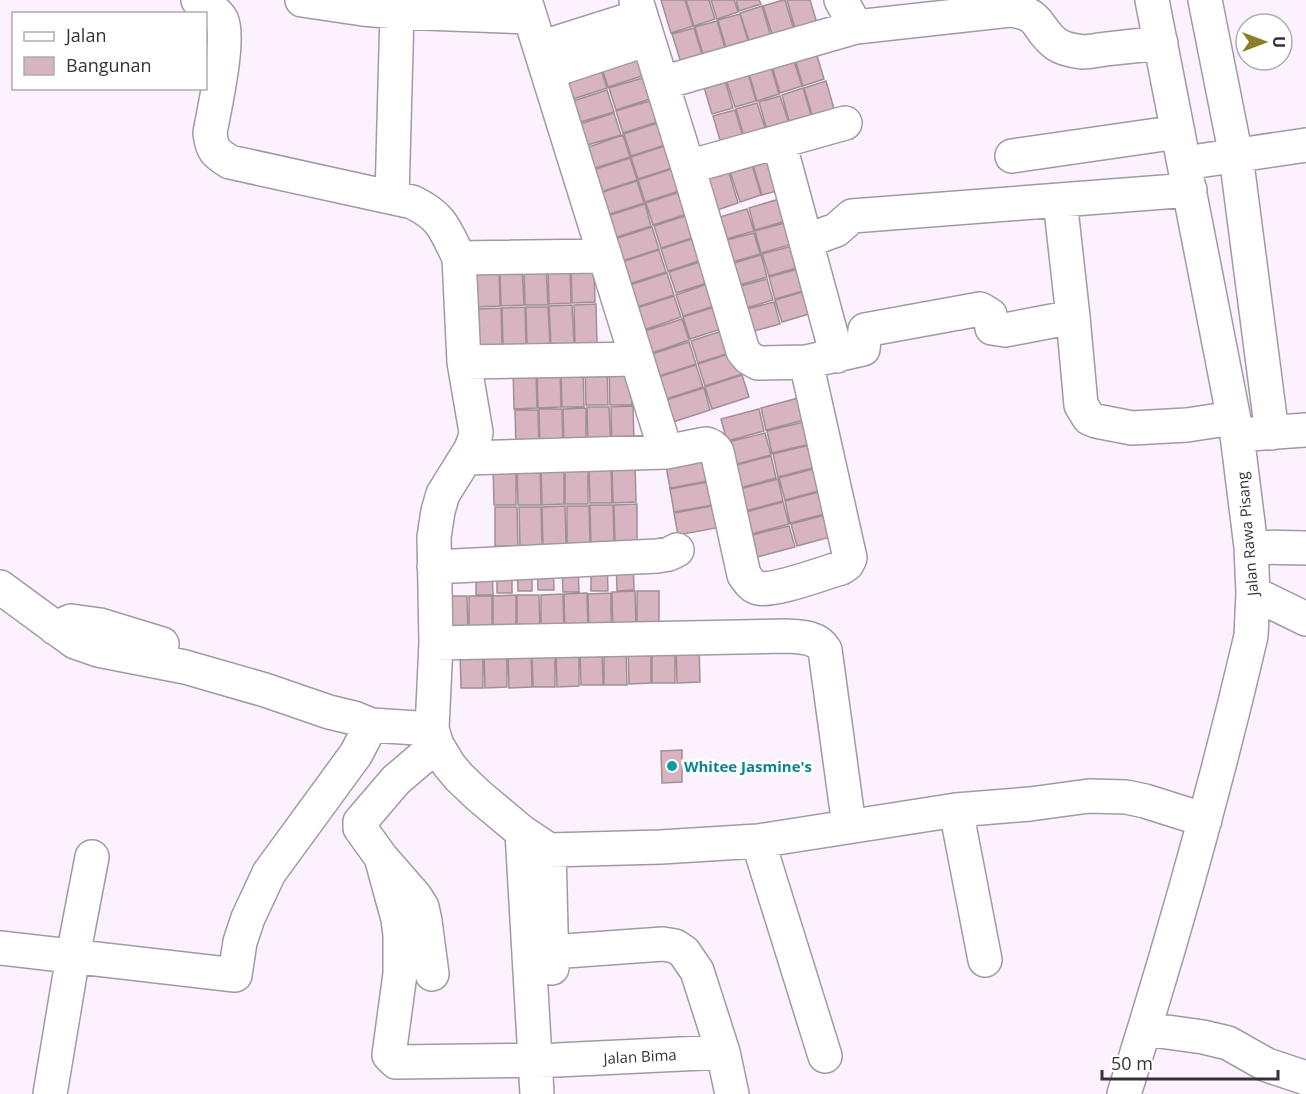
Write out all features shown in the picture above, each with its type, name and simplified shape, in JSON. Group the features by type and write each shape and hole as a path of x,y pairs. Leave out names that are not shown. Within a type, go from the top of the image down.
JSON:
{"street":[{"path":"302,0 397,12 528,9 666,453"},
{"name":"Jalan Rawa Pisang","path":"1124,1094 1205,820 1251,636 1253,593 1251,547 1235,427 1152,0"},
{"path":"1205,0 1236,156 1272,433"},
{"path":"216,4 224,27 225,44 210,133 214,152 230,162 412,202 428,209 440,220 459,258 464,362 476,432 466,458 443,494 434,537 436,643 434,737 449,765 459,777 522,832 549,850 661,847 758,841 956,810 1089,796 1126,797 1205,820"},
{"path":"662,82 848,13 1023,11 1037,21 1058,45 1070,50 1083,52 1161,43"},
{"path":"392,197 397,12"},
{"path":"544,60 642,19 743,351 758,363 822,359 863,349 866,330 980,309 990,315 992,328 1005,330 1073,317"},
{"path":"688,167 845,123"},
{"path":"466,458 666,453 706,444 714,447 717,452 744,575 752,585 762,588 778,587 845,566 850,558 806,241 779,142"},
{"path":"1012,156 1184,162 1306,145"},
{"path":"806,241 836,230 852,216 1060,200 1184,162"},
{"path":"1060,200 1081,405 1089,418 1132,428 1187,425 1235,427 1272,433 1306,430"},
{"path":"459,258 605,256"},
{"path":"464,362 637,359"},
{"path":"1251,547 1306,548"},
{"path":"434,567 657,556 677,550"},
{"path":"0,587 75,642 98,650 185,667 213,667 265,690 329,712 434,737"},
{"path":"1253,593 1306,620"},
{"path":"436,643 785,636 816,641 825,650 849,826"},
{"path":"0,948 235,975 240,942 248,918 269,873 356,754 363,721"},
{"path":"381,857 398,919 400,974 444,975 422,907 360,828 360,822 434,737"},
{"path":"956,810 985,960"},
{"path":"522,832 546,1060 558,1094"},
{"path":"758,841 825,1056"},
{"path":"537,1094 546,1060 551,952 549,850"},
{"path":"50,1094 72,956 92,857"},
{"path":"551,952 663,944 675,946 684,952 697,971 723,1052 732,1094"},
{"name":"Jalan Bima","path":"400,974 389,1055 396,1062 546,1060 723,1052"},
{"path":"1145,1029 1228,1042 1267,1065 1306,1078"}],"building":[{"path":"661,0 685,0 693,26 671,33"},
{"path":"686,0 709,0 715,19 694,26"},
{"path":"711,0 734,0 738,12 717,19"},
{"path":"736,0 759,0 761,4 739,11"},
{"path":"785,0 796,37 775,43 763,6"},
{"path":"787,0 810,0 819,30 797,36"},
{"path":"762,6 773,44 752,50 740,13"},
{"path":"740,14 751,51 729,58 718,20"},
{"path":"717,21 728,58 706,65 695,27"},
{"path":"694,28 705,65 684,72 672,34"},
{"path":"813,42 824,79 803,86 792,49"},
{"path":"790,49 802,86 780,93 769,56"},
{"path":"638,53 645,75 608,87 601,65"},
{"path":"768,57 779,94 757,101 746,63"},
{"path":"745,63 756,101 735,107 723,70"},
{"path":"600,67 607,88 570,100 563,79"},
{"path":"722,70 733,108 712,114 701,77"},
{"path":"646,77 653,98 616,110 609,88"},
{"path":"826,81 837,119 815,125 804,88"},
{"path":"803,88 814,125 792,132 782,95"},
{"path":"607,90 614,112 577,123 570,102"},
{"path":"780,96 792,133 770,140 759,102"},
{"path":"653,100 660,121 623,133 616,111"},
{"path":"757,103 769,140 747,147 736,109"},
{"path":"735,110 746,147 724,154 713,116"},
{"path":"614,113 621,135 584,146 577,125"},
{"path":"661,122 668,144 631,156 624,134"},
{"path":"623,135 630,157 592,169 586,148"},
{"path":"668,145 675,167 638,179 631,157"},
{"path":"773,151 784,189 762,195 751,158"},
{"path":"630,158 637,180 600,192 593,170"},
{"path":"750,158 761,195 740,202 728,165"},
{"path":"727,166 738,203 717,210 706,172"},
{"path":"675,168 682,190 645,202 638,180"},
{"path":"637,181 644,203 607,215 600,193"},
{"path":"683,191 690,213 653,225 646,203"},
{"path":"786,197 792,219 755,230 749,208"},
{"path":"645,204 651,226 614,238 607,216"},
{"path":"747,209 754,231 716,242 710,220"},
{"path":"691,214 698,236 661,248 654,226"},
{"path":"792,221 799,242 761,253 755,231"},
{"path":"652,227 659,249 622,261 615,239"},
{"path":"754,233 760,254 722,265 716,243"},
{"path":"698,237 705,259 668,271 661,249"},
{"path":"800,244 806,265 769,276 762,254"},
{"path":"659,250 666,272 629,284 622,262"},
{"path":"761,255 767,277 729,288 724,266"},
{"path":"706,260 713,281 676,293 669,272"},
{"path":"594,263 595,302 572,303 571,264"},
{"path":"570,264 571,303 549,304 548,265"},
{"path":"546,265 548,305 525,305 524,266"},
{"path":"522,266 524,305 501,306 500,267"},
{"path":"499,267 500,306 477,307 476,268"},
{"path":"806,267 813,288 775,299 769,277"},
{"path":"667,273 674,295 637,307 630,285"},
{"path":"767,279 773,300 736,311 730,289"},
{"path":"713,282 720,304 683,316 676,295"},
{"path":"813,289 819,311 782,322 775,300"},
{"path":"674,296 681,317 644,330 637,308"},
{"path":"774,302 780,324 743,334 736,312"},
{"path":"596,304 597,344 575,344 574,305"},
{"path":"572,305 574,344 551,345 549,306"},
{"path":"721,305 727,327 690,339 683,317"},
{"path":"525,307 526,346 503,347 502,308"},
{"path":"526,307 548,307 550,346 527,346"},
{"path":"501,308 502,347 480,348 478,309"},
{"path":"682,319 689,340 652,353 645,331"},
{"path":"728,329 735,351 698,363 691,341"},
{"path":"689,342 696,364 659,376 652,354"},
{"path":"735,352 742,374 705,386 698,364"},
{"path":"631,365 632,405 610,405 609,366"},
{"path":"696,365 703,387 666,399 659,377"},
{"path":"607,366 608,405 586,405 585,367"},
{"path":"583,367 584,407 562,407 561,368"},
{"path":"536,368 537,408 514,409 513,369"},
{"path":"537,368 560,368 561,407 538,408"},
{"path":"742,375 749,397 712,409 705,387"},
{"path":"704,388 710,410 673,422 666,400"},
{"path":"798,398 804,420 766,430 761,408"},
{"path":"633,406 634,445 612,446 611,407"},
{"path":"587,407 609,407 611,446 588,447"},
{"path":"586,408 586,447 564,448 563,409"},
{"path":"539,409 562,409 563,448 540,449"},
{"path":"759,409 764,431 727,441 721,419"},
{"path":"515,410 538,410 539,449 516,449"},
{"path":"804,422 810,444 772,453 767,431"},
{"path":"765,433 771,455 733,465 728,442"},
{"path":"810,445 816,467 778,477 773,454"},
{"path":"771,456 776,478 739,488 733,466"},
{"path":"704,459 708,481 670,488 666,466"},
{"path":"611,463 612,503 590,503 589,464"},
{"path":"635,463 636,502 613,503 612,464"},
{"path":"540,465 541,505 518,505 517,466"},
{"path":"541,465 564,465 564,504 542,505"},
{"path":"565,465 588,465 588,504 565,504"},
{"path":"493,466 516,466 516,505 494,505"},
{"path":"817,468 822,490 785,500 779,478"},
{"path":"778,479 783,501 745,511 740,489"},
{"path":"708,482 712,505 674,512 670,489"},
{"path":"823,491 828,513 790,523 785,501"},
{"path":"783,502 789,524 751,534 746,512"},
{"path":"637,504 637,544 615,544 614,505"},
{"path":"590,505 613,505 614,544 591,544"},
{"path":"565,506 566,545 543,545 542,507"},
{"path":"567,506 589,506 590,545 567,545"},
{"path":"712,506 716,528 678,535 674,513"},
{"path":"495,507 517,507 518,546 495,546"},
{"path":"519,507 541,507 542,546 520,546"},
{"path":"829,514 834,536 797,546 791,524"},
{"path":"789,526 795,547 757,557 752,535"},
{"path":"616,560 633,560 634,590 617,591"},
{"path":"591,562 607,562 608,591 591,591"},
{"path":"537,563 553,563 554,590 538,590"},
{"path":"517,565 532,565 532,591 518,591"},
{"path":"562,565 578,565 579,592 563,592"},
{"path":"476,566 492,566 493,595 476,595"},
{"path":"497,567 512,567 512,593 497,593"},
{"path":"635,591 636,630 613,631 612,592"},
{"path":"637,591 659,591 659,630 637,631"},
{"path":"587,593 588,633 565,633 564,594"},
{"path":"611,593 611,632 589,633 588,594"},
{"path":"563,594 564,634 541,634 541,595"},
{"path":"516,595 516,635 493,635 493,596"},
{"path":"517,595 539,595 540,634 517,635"},
{"path":"445,596 467,596 468,635 445,636"},
{"path":"469,596 492,596 492,635 469,635"},
{"path":"675,643 675,683 652,683 652,644"},
{"path":"676,643 699,643 700,682 677,683"},
{"path":"628,644 651,644 651,683 629,684"},
{"path":"602,646 603,685 581,685 580,647"},
{"path":"604,646 626,646 627,685 604,685"},
{"path":"555,647 555,687 533,687 532,648"},
{"path":"579,647 579,686 557,687 556,648"},
{"path":"531,648 532,687 509,688 508,649"},
{"path":"460,649 483,649 483,688 461,688"},
{"path":"484,649 507,649 507,687 485,688"},
{"name":"Whitee Jasmine's","path":"682,750 682,782 662,783 661,751"}],"place":[{"name":"Whitee Jasmine's","path":"672,766"}]}
